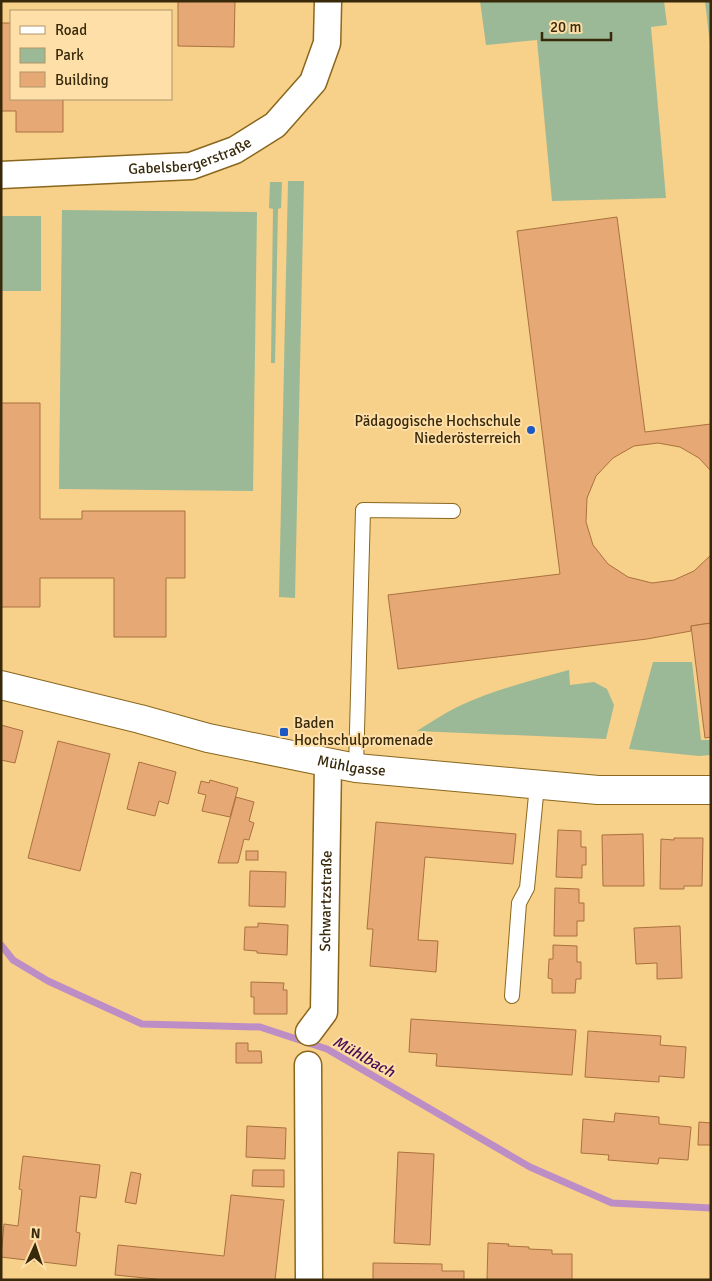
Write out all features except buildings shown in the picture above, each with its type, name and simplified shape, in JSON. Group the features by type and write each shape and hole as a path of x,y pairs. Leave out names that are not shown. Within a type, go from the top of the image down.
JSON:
{"street":[{"name":"Gabelsbergerstraße","path":"1,175 191,166 235,150 275,125 313,82 327,43 328,1"},
{"name":"Mühlgasse","path":"1,685 140,719 208,738 328,764 598,790 711,790"},
{"name":"Schwartzstraße","path":"309,1032 324,1012 328,764"},
{"path":"308,1064 309,1280"}],"lane":[{"path":"356,768 363,510 453,511"},
{"path":"512,996 519,903 527,888 537,784"}],"green space":[{"path":"480,1 664,1 667,25 651,27 666,198 552,201 537,40 486,45"},
{"path":"705,1 711,1 711,53"},
{"path":"288,181 304,181 295,598 279,597"},
{"path":"270,182 282,182 281,208 278,209 275,363 271,363 273,209 269,208"},
{"path":"62,210 257,212 253,491 59,489"},
{"path":"1,216 41,216 41,291 1,291"},
{"path":"653,662 692,662 701,740 711,740 711,755 699,756 629,749"},
{"path":"569,670 570,685 594,682 607,689 614,705 606,739 417,731 446,713 475,699"}],"waterway":[{"name":"Mühlbach","path":"1,945 13,960 48,981 142,1024 260,1027 327,1049 530,1167 612,1203 711,1208"}],"place":[{"name":"Pädagogische Hochschule Niederösterreich","path":"531,430"},
{"name":"Baden Hochschulpromenade","path":"284,732"}]}
